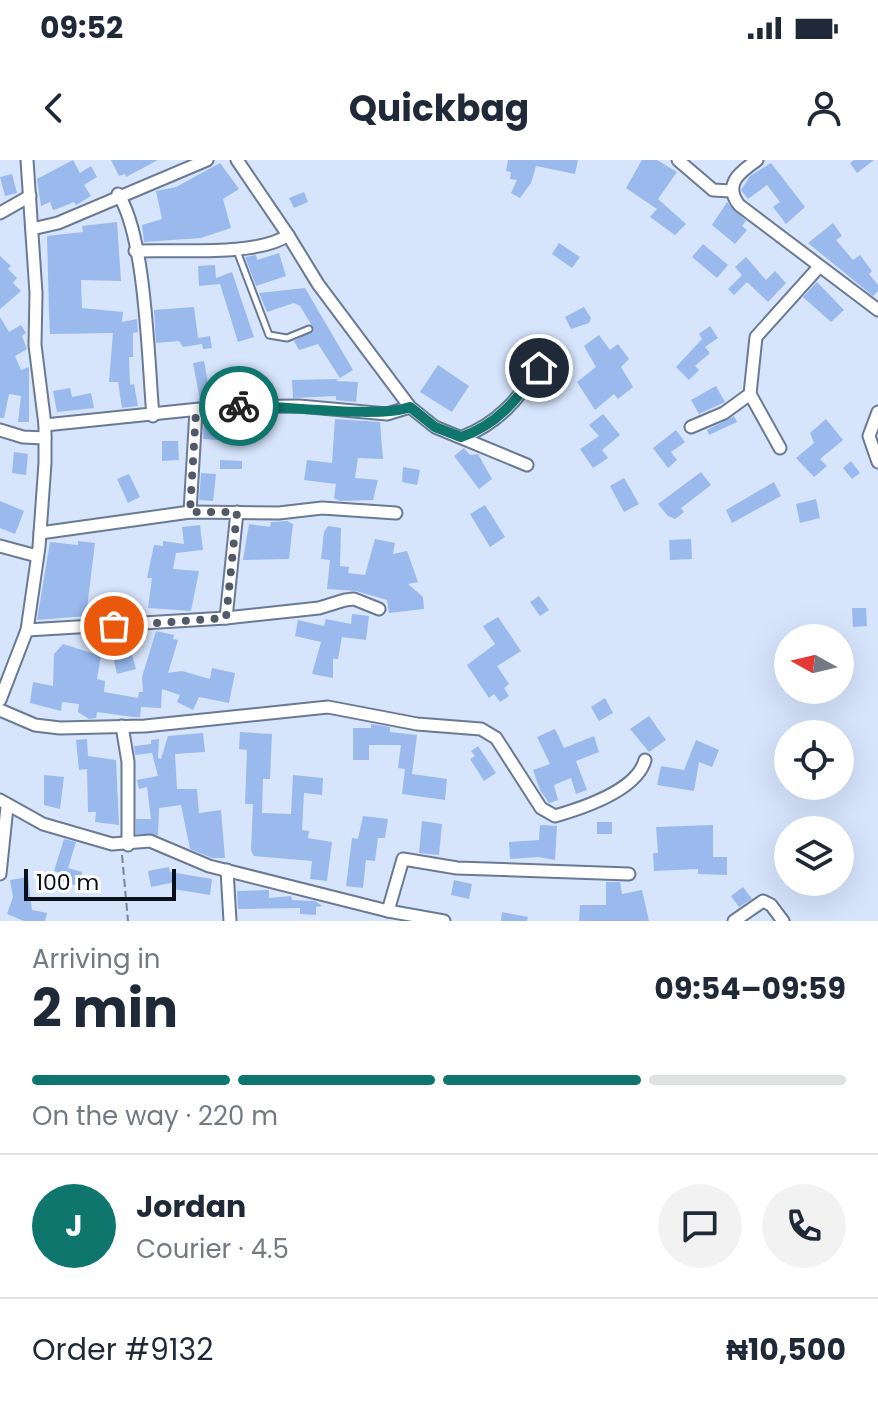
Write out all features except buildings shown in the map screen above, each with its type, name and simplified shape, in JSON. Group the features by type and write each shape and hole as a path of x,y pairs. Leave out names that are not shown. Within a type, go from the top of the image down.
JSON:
{"street":[{"path":"0,700 27,630 40,533 45,438 35,345 27,160"},
{"path":"32,229 58,223 118,194 207,160"},
{"path":"237,160 312,276 410,407 435,427 527,465"},
{"path":"678,160 713,190 731,191"},
{"path":"731,191 735,179 757,160"},
{"path":"731,191 748,214 878,310"},
{"path":"118,194 128,209 140,266 153,416"},
{"path":"0,213 30,196"},
{"path":"135,251 237,250 273,245 288,235"},
{"path":"780,448 750,394 758,334 818,268"},
{"path":"461,437 489,426 519,398 539,368"},
{"path":"691,427 724,413 750,394"},
{"path":"45,425 98,417 153,416 272,405 387,414 410,407"},
{"path":"190,512 196,411"},
{"path":"878,412 869,436 878,462"},
{"path":"0,430 23,437 45,438"},
{"path":"40,533 190,512 322,508 396,513"},
{"path":"226,618 237,512"},
{"path":"0,546 37,556"},
{"path":"27,630 226,618 303,610 354,599 379,609"},
{"path":"0,710 45,727 122,726 328,707 406,722 481,729 496,738 541,808 555,816 626,785 642,770 645,760"},
{"path":"122,726 128,762 125,846"},
{"path":"0,874 3,803 43,824 125,846 150,841 227,870 388,911 444,921"},
{"path":"388,911 403,859 457,868 629,874"},
{"path":"227,870 230,921"},
{"path":"734,921 763,901 771,905 783,921"}],"lane":[{"path":"237,250 269,335 277,339 287,338 309,329"}],"path":[{"path":"125,846 128,921"}],"way so far":[{"path":"114,626 226,618 237,512 190,512 191,472 196,411 239,406"}],"route":[{"path":"239,406 299,406 387,414 410,407 435,427 461,437 489,426 519,398 539,368"}]}
